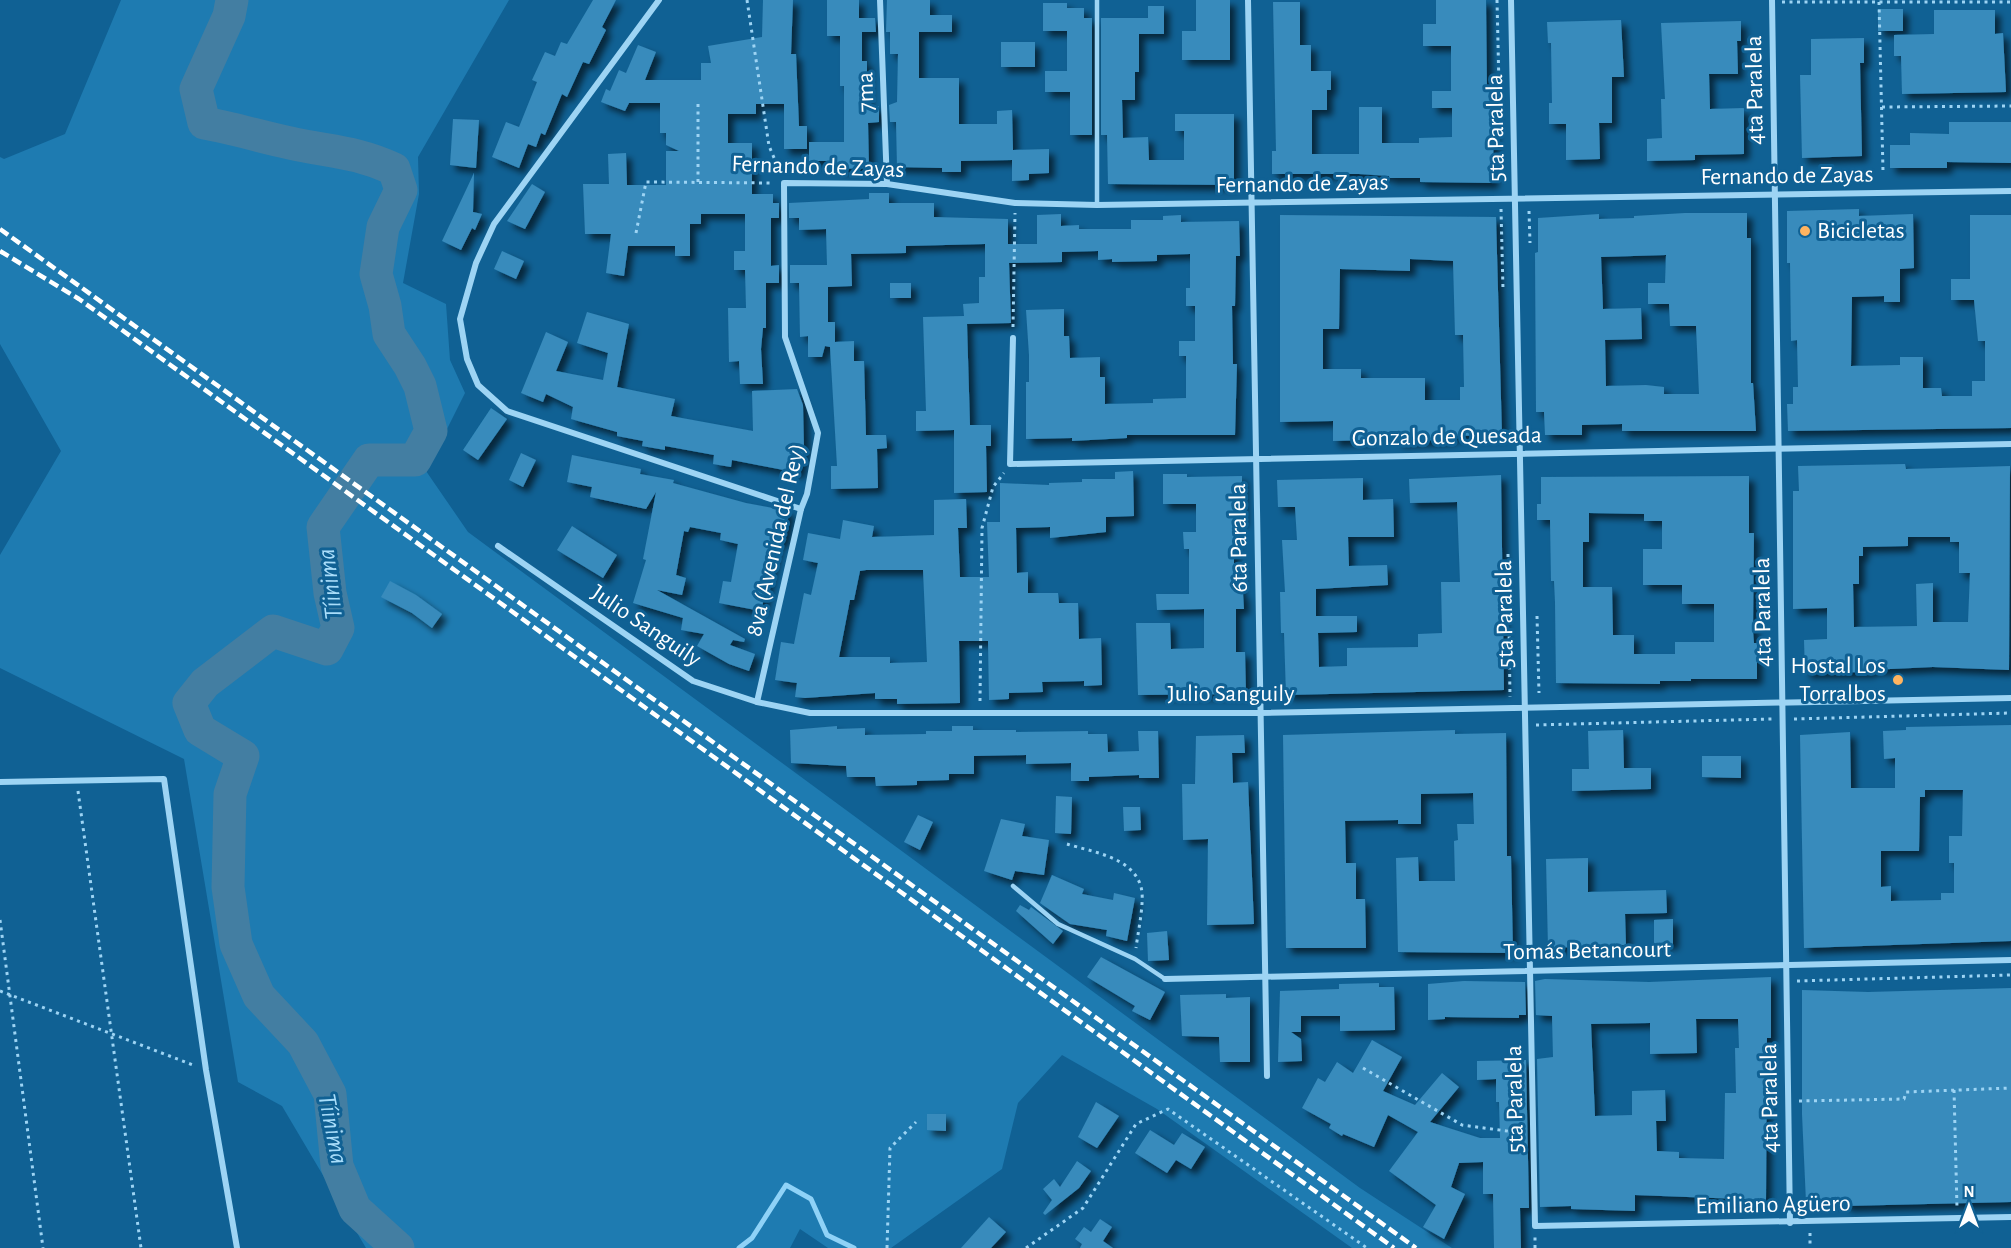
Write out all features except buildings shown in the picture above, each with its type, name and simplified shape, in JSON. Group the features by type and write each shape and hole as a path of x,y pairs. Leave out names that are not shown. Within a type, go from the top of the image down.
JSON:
{"street":[{"path":"658,0 494,224 476,263 460,319 467,359 478,385 507,411 801,509"},
{"name":"7ma","path":"880,0 887,184"},
{"name":"6ta Paralela","path":"1248,0 1267,1076"},
{"name":"5ta Paralela","path":"1511,0 1535,1226"},
{"name":"4ta Paralela","path":"1772,1 1790,1223"},
{"name":"8va (Avenida del Rey)","path":"757,702 801,509 807,494 818,433 785,337 784,183"},
{"name":"Fernando de Zayas","path":"784,183 887,184 1015,203 1097,205 2011,191"},
{"path":"1010,464 1013,338"},
{"name":"Gonzalo de Quesada","path":"1010,464 2011,444"},
{"name":"Julio Sanguily","path":"498,546 693,681 757,702 810,713 1260,713 2011,698"},
{"path":"0,782 165,779 206,1070 237,1248"},
{"name":"Tomás Betancourt","path":"1165,979 2011,960"},
{"name":"Emiliano Agüero","path":"1535,1226 1790,1223 2011,1217"}],"lane":[{"path":"1097,0 1097,205"},
{"path":"1013,885 1058,924 1136,959 1165,979"}],"path":[{"path":"747,0 769,146 784,183"},
{"path":"1497,0 1500,139"},
{"path":"1772,1 2011,2"},
{"path":"1879,2 1883,171"},
{"path":"698,101 698,182"},
{"path":"1882,106 2011,106"},
{"name":"Fernando de Zayas","path":"636,233 646,182 784,183"},
{"path":"1501,199 1503,292"},
{"path":"1013,338 1015,203"},
{"path":"1529,211 1530,246"},
{"path":"980,712 982,528 993,487 1010,464"},
{"path":"1508,546 1510,708"},
{"path":"1537,609 1539,693"},
{"path":"1525,725 2011,713"},
{"path":"76,780 141,1248"},
{"path":"1067,844 1111,857 1134,871 1142,888 1136,959"},
{"path":"0,920 43,1248"},
{"path":"1786,981 2011,975"},
{"path":"0,991 206,1070"},
{"path":"1363,1068 1462,1125 1534,1135"},
{"path":"1788,1102 1904,1099 1906,1092 2011,1088"},
{"path":"1954,1090 1958,1219"},
{"path":"1026,1248 1083,1208 1136,1124 1168,1109 1367,1248"},
{"path":"887,1248 890,1148 915,1122"},
{"path":"1810,1222 1810,1248"}],"shaded area":[{"path":"121,0 509,0 418,157 419,194 403,283 446,304 450,360 465,393 426,471 468,532 1360,1188 1452,1248 1352,1248 1157,1109 1062,1055 1018,1103 1002,1169 891,1248 828,1248 800,1229 790,1248 366,1248 282,1106 238,1082 184,759 0,668 0,555 61,451 0,344 0,157 4,159 65,134"}],"waterway":[{"name":"Tíinima","path":"232,0 229,16 196,89 204,123 380,163 394,169 401,190 383,227 376,274 385,306 389,334 420,386 431,431 415,460 369,460 323,527 330,593 338,628 327,649 273,631 205,683 189,703 200,730 243,756 230,794 228,887 236,944 259,996 303,1043 330,1094 337,1166 355,1209 398,1248"},
{"path":"739,1248 752,1238 786,1185 811,1199 827,1235 854,1248"}],"railway":[{"path":"0,229 1416,1248"},
{"path":"0,251 79,299 1394,1248"}],"place":[{"name":"Bicicletas","path":"1805,231"},
{"name":"Hostal Los Torralbos","path":"1898,680"}]}
